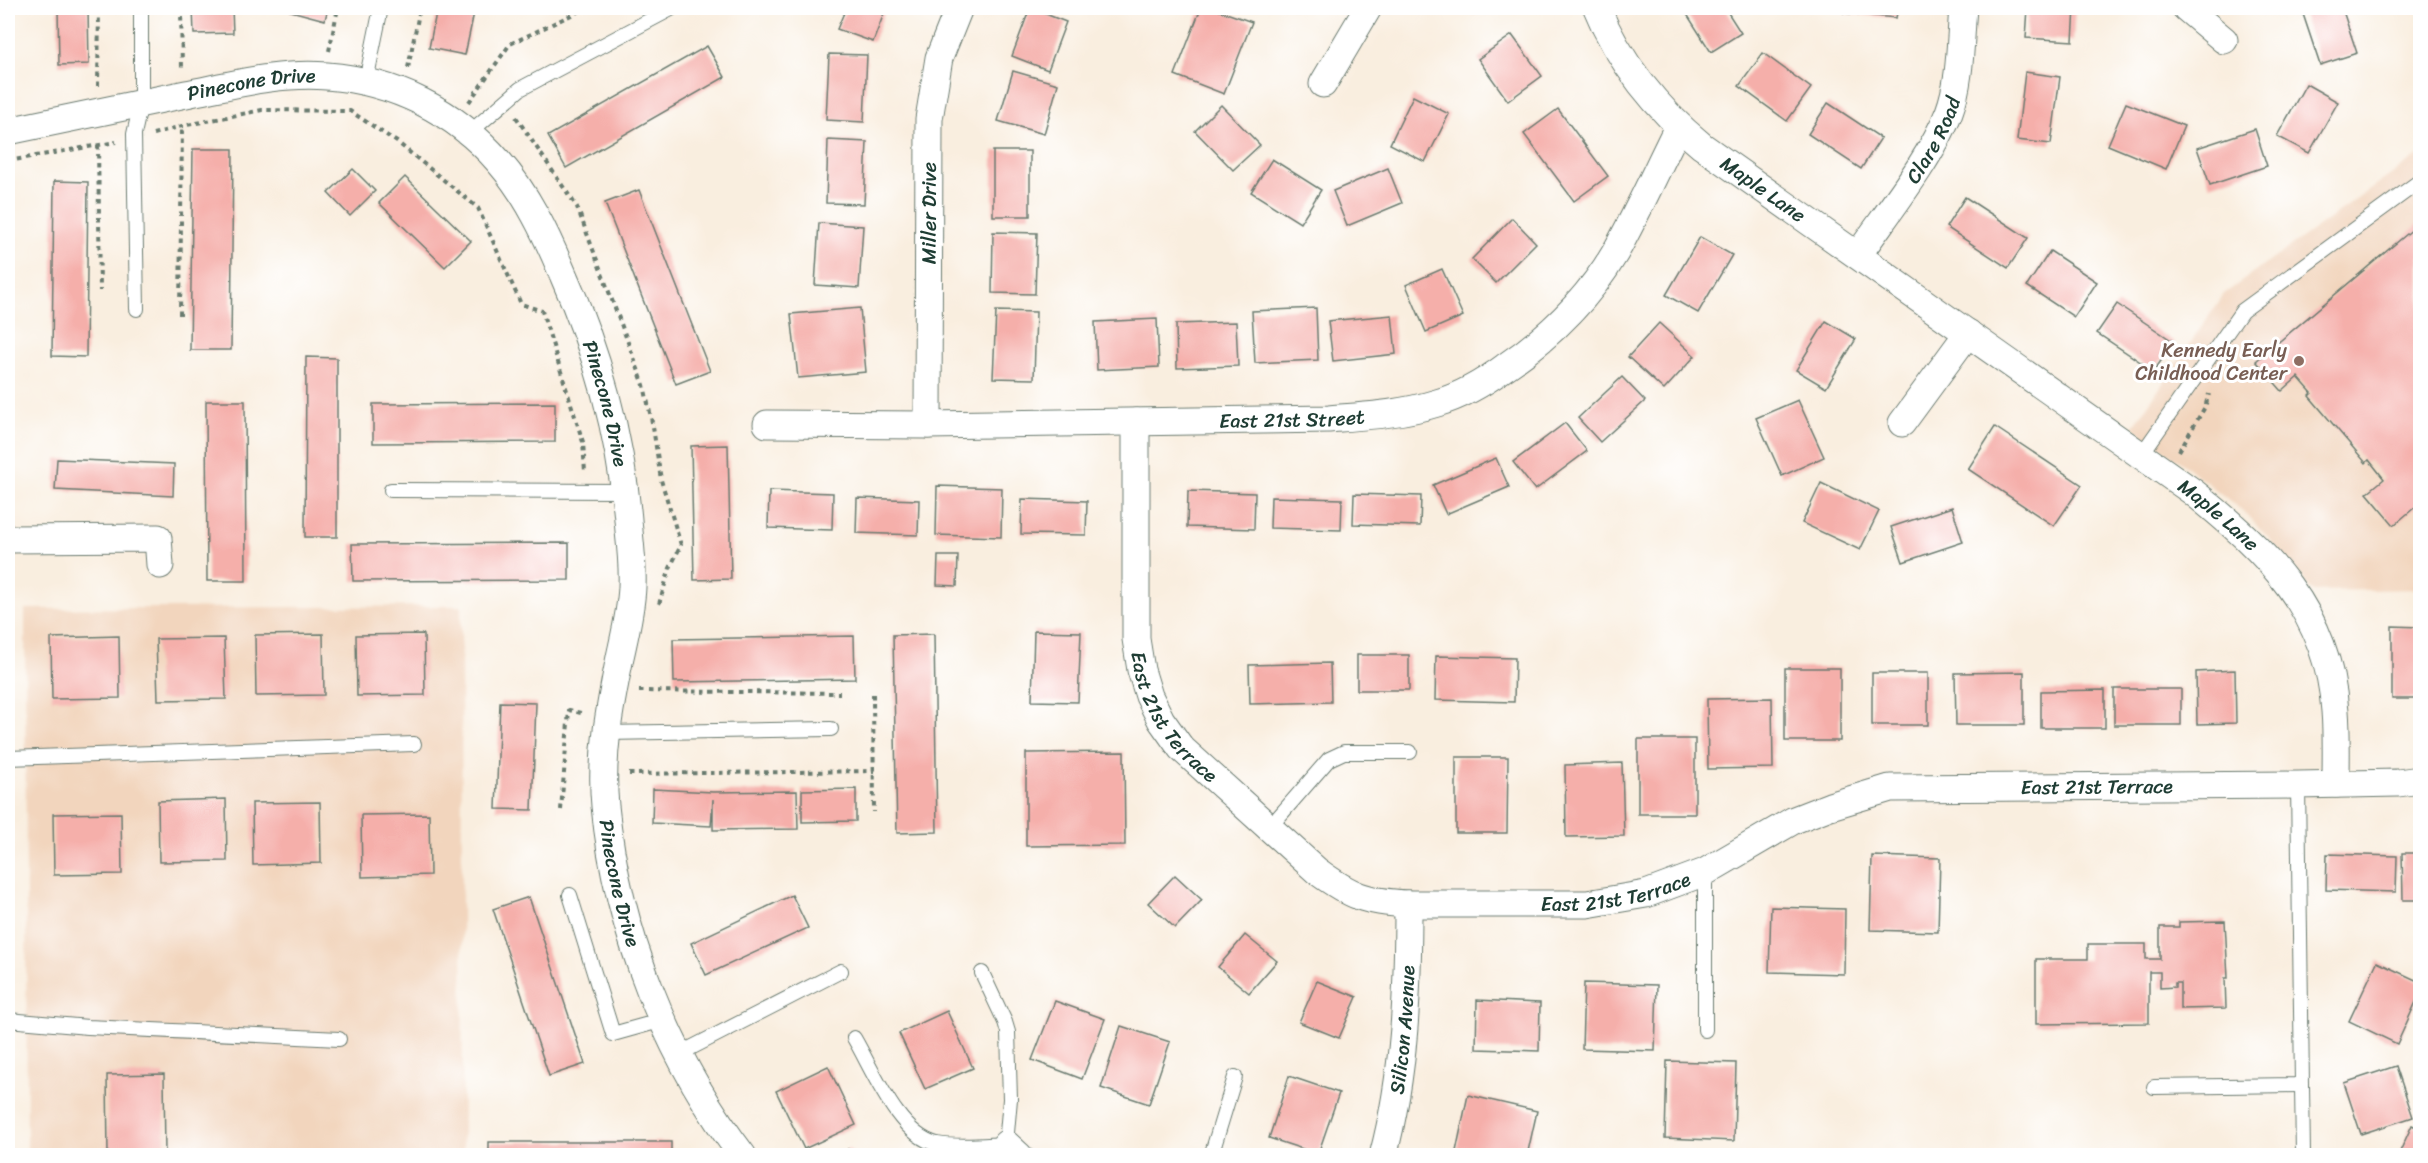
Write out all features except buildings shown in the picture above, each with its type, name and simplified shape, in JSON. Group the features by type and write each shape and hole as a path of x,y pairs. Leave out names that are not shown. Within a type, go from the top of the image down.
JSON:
{"street":[{"name":"Miller Drive","path":"928,425 929,119 939,58 959,8"},
{"path":"1323,84 1368,8"},
{"name":"Maple Lane","path":"1597,8 1614,44 1639,80 1678,127 2193,492 2251,542 2281,573 2302,603 2319,639 2330,676 2335,710 2336,784"},
{"name":"Clare Road","path":"1858,255 1936,140 1950,110 1956,80 1963,8"},
{"path":"2186,8 2224,40"},
{"name":"Pinecone Drive","path":"8,131 269,77 323,75 366,81 403,92 434,108 462,127 500,162 525,197 549,241 584,321 606,390 625,491 633,584 606,733 604,773 604,801 616,883 644,973 663,1020 708,1106 742,1155"},
{"name":"East 21st Street","path":"767,424 928,425 1329,419 1373,416 1438,403 1468,390 1520,357 1548,334 1575,307 1614,253 1678,127"},
{"path":"1902,423 1968,333"},
{"name":"East 21st Terrace","path":"1136,422 1136,639 1141,670 1149,696 1161,720 1181,748 1317,871 1338,887 1361,899 1378,903 1408,904 1587,904 1646,894 1705,872 1794,820 1841,802 1890,788 2298,785 2398,783 2421,780"},
{"path":"8,539 158,538 160,564"},
{"name":"Silicon Avenue","path":"1383,1155 1393,1119 1403,1053 1408,962 1408,904"}],"lane":[{"path":"137,309 134,139 141,103 141,8"},
{"path":"366,81 381,8"},
{"path":"462,127 520,89 671,9"},
{"path":"2141,455 2242,311 2421,181"},
{"path":"391,490 625,491"},
{"path":"606,733 831,729"},
{"path":"8,758 414,744"},
{"path":"1269,828 1329,759 1344,752 1410,752"},
{"path":"2298,785 2303,1155"},
{"path":"1705,872 1705,1030"},
{"path":"570,895 613,1034 663,1020"},
{"path":"679,1054 841,971"},
{"path":"854,1038 897,1114 921,1138 937,1144 1012,1150 1008,1032 982,973"},
{"path":"8,1020 88,1027 339,1039"},
{"path":"1211,1155 1235,1077"},
{"path":"2154,1087 2302,1085"}],"path":[{"path":"99,8 100,291"},
{"path":"180,315 181,8"},
{"path":"323,75 338,8"},
{"path":"407,71 420,8"},
{"path":"462,127 510,44 586,8"},
{"path":"8,161 134,139 182,126 262,110 350,111 397,142 478,208 522,304 543,311 583,441 585,476"},
{"path":"2177,454 2205,407 2211,386"},
{"path":"873,694 874,812"},
{"path":"604,773 874,771"}],"shaded area":[{"name":"Kennedy Early Childhood Center","path":"2420,154 2420,589 2312,591 2289,560 2244,512 2133,427 2224,294"},
{"path":"461,606 463,1155 27,1155 25,609"}],"place":[{"name":"Kennedy Early Childhood Center","path":"2299,361"}]}
